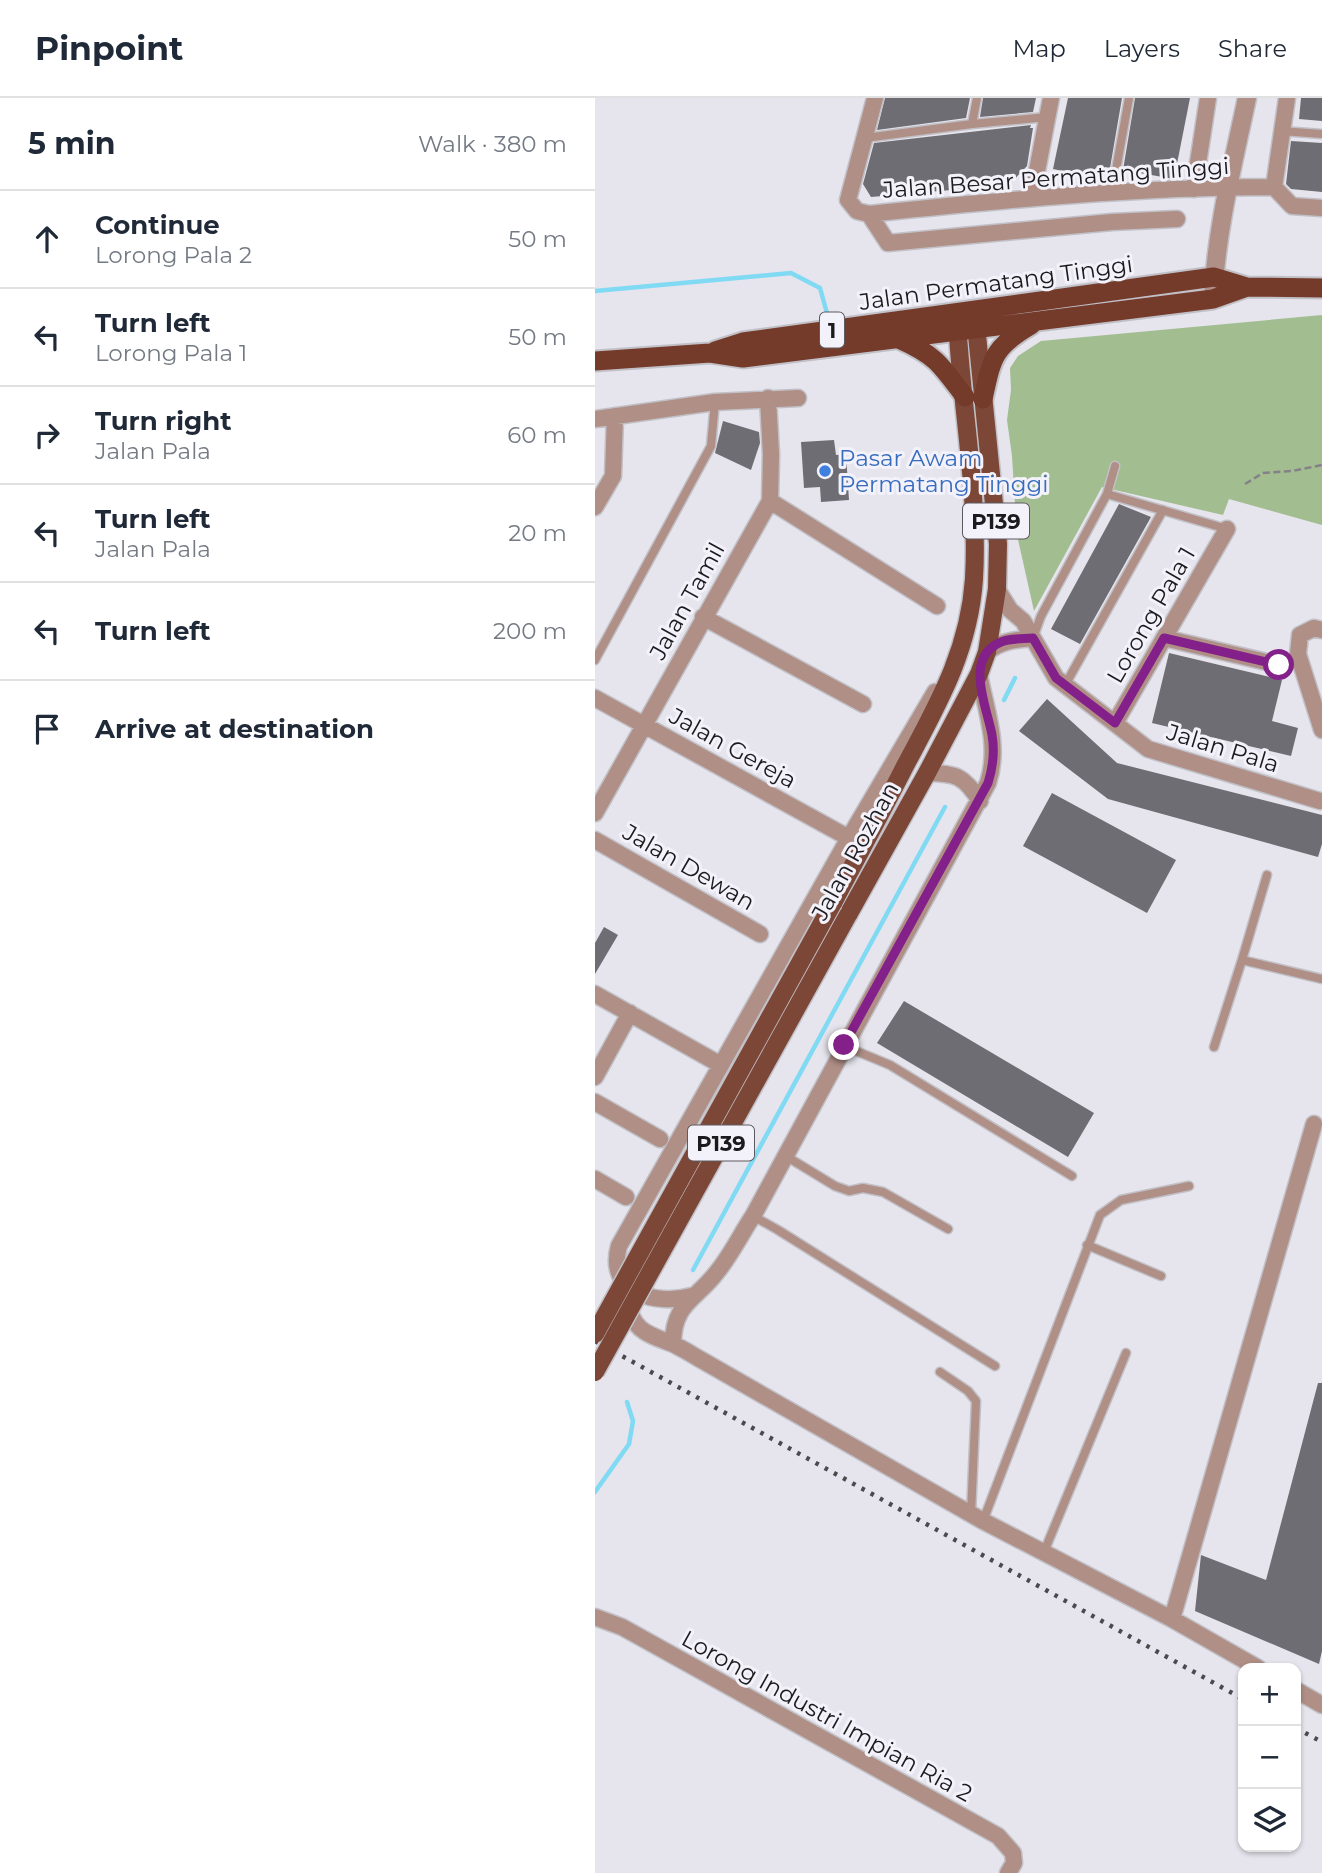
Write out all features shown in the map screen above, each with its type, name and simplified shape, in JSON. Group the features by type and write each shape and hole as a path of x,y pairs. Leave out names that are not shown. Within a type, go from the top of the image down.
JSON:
{"highway":[{"name":"Jalan Permatang Tinggi","path":"595,361 710,353 743,358 899,339 966,321 1214,277 1247,287 1322,288"},
{"name":"Jalan Permatang Tinggi","path":"710,353 743,342 966,321 1041,320 1213,299 1247,287"},
{"path":"899,339 927,351 974,398 1000,346 1013,335 1041,320"}],"main road":[{"name":"Jalan Rozhan","path":"595,1372 927,774 979,674 987,652 997,589 998,544 974,398 966,321"},
{"name":"Jalan Rozhan","path":"595,1334 834,903 949,684 963,641 972,593 974,398"}],"street":[{"path":"863,213 848,200 875,98"},
{"path":"1032,197 1051,98"},
{"path":"1194,189 1208,98"},
{"path":"1213,299 1228,187 1247,98"},
{"path":"1287,98 1274,187 1292,205 1322,208"},
{"name":"Jalan Besar Permatang Tinggi","path":"863,213 1032,197 1274,187"},
{"path":"1112,192 1112,222"},
{"name":"Jalan Besar Permatang Tinggi","path":"863,213 888,243 1112,222 1177,219"},
{"name":"Jalan Tamil","path":"595,813 770,501 768,398"},
{"path":"595,419 715,402 798,398"},
{"path":"595,507 613,476 615,416"},
{"path":"770,501 937,606"},
{"name":"Lorong Pala 1","path":"1115,723 1227,529"},
{"name":"Jalan Pala","path":"997,589 1010,610 1023,621 1050,670 1064,687 1148,749 1319,801"},
{"path":"703,617 863,704"},
{"path":"1321,722 1298,654 1300,635 1314,628 1322,630"},
{"path":"987,652 1010,639 1033,638"},
{"path":"1164,638 1279,665"},
{"path":"963,641 619,1246 617,1271 625,1284 631,1317 638,1327 653,1337 673,1344 977,1518 1172,1619 1249,1663"},
{"path":"673,1344 676,1320 692,1296 719,1271 753,1216 844,1045 980,801 993,769 994,751 979,674"},
{"name":"Jalan Gereja","path":"595,698 849,838"},
{"path":"927,774 956,775 965,781 980,801"},
{"name":"Jalan Dewan","path":"595,840 760,934"},
{"path":"595,994 720,1065"},
{"path":"596,1072 630,1013"},
{"path":"595,1102 660,1139"},
{"path":"1172,1619 1314,1124"},
{"path":"595,1179 626,1197"},
{"path":"625,1284 648,1298 663,1301 692,1296"},
{"path":"663,1301 673,1344"},
{"name":"Lorong Industri Impian Ria 2","path":"595,1617 622,1627 998,1836 1013,1853 1014,1863 1008,1873"},
{"path":"1301,1693 1322,1705"}],"lane":[{"path":"972,124 977,98"},
{"path":"1112,192 1129,98"},
{"path":"865,138 1047,117"},
{"path":"1281,131 1322,134"},
{"path":"595,660 711,446 715,402"},
{"path":"1033,638 1041,616 1107,494 1115,466"},
{"path":"1107,494 1227,529"},
{"path":"1064,687 1163,510"},
{"path":"1214,1047 1267,875"},
{"path":"1242,960 1322,979"},
{"path":"844,1045 890,1065 1072,1176"},
{"path":"784,1155 835,1186 849,1191 863,1188 883,1192 948,1229"},
{"path":"977,1518 1006,1466 1100,1215 1121,1200 1188,1186"},
{"path":"753,1216 995,1367"},
{"path":"1087,1245 1161,1276"},
{"path":"1044,1552 1126,1353"},
{"path":"940,1372 968,1391 976,1401 977,1518"}],"path":[{"path":"1245,484 1263,473 1322,465"}],"green space":[{"path":"1322,315 1322,525 1229,499 1223,515 1102,487 1034,611 1017,535 1007,420 1011,390 1010,368 1018,356 1041,341"}],"building":[{"path":"885,98 970,98 966,118 877,130"},
{"path":"983,98 1036,98 1033,112 980,117"},
{"path":"1068,98 1122,98 1110,168 1105,167 1102,179 1053,169"},
{"path":"1135,98 1190,98 1174,179 1123,170"},
{"path":"1301,98 1322,98 1322,121 1299,119"},
{"path":"1031,125 1030,128 1033,128 1027,166 1009,185 871,197 863,184 874,143"},
{"path":"1291,141 1322,143 1322,192 1291,189 1286,184"},
{"path":"723,421 759,432 760,443 751,470 715,453"},
{"name":"Pasar Awam Permatang Tinggi","path":"834,440 836,455 846,454 849,500 821,502 820,487 804,488 801,442"},
{"path":"1119,504 1151,517 1080,644 1051,629"},
{"path":"1169,653 1282,680 1272,721 1298,728 1291,756 1152,723"},
{"path":"1047,699 1117,763 1322,815 1322,844 1318,857 1108,799 1019,731"},
{"path":"1052,793 1176,860 1147,913 1023,846"},
{"path":"604,927 618,935 595,974 595,943"},
{"path":"904,1001 1094,1113 1068,1157 877,1043"},
{"path":"1318,1383 1322,1383 1322,1651 1319,1664 1195,1611 1201,1555 1266,1580"}],"waterway":[{"path":"595,291 791,273 820,288 828,317"},
{"path":"1004,700 1015,678"},
{"path":"693,1270 945,807"},
{"path":"595,1492 629,1444 633,1421 627,1402"}],"railway":[{"path":"595,1341 1238,1696"},
{"path":"1301,1731 1322,1742"}],"place":[{"name":"Pasar Awam Permatang Tinggi","path":"825,471"}],"route":[{"path":"844,1045 988,783 993,769 994,751 979,674 987,652 1010,639 1033,638 1050,670 1064,687 1115,723 1164,638 1279,665"}]}
